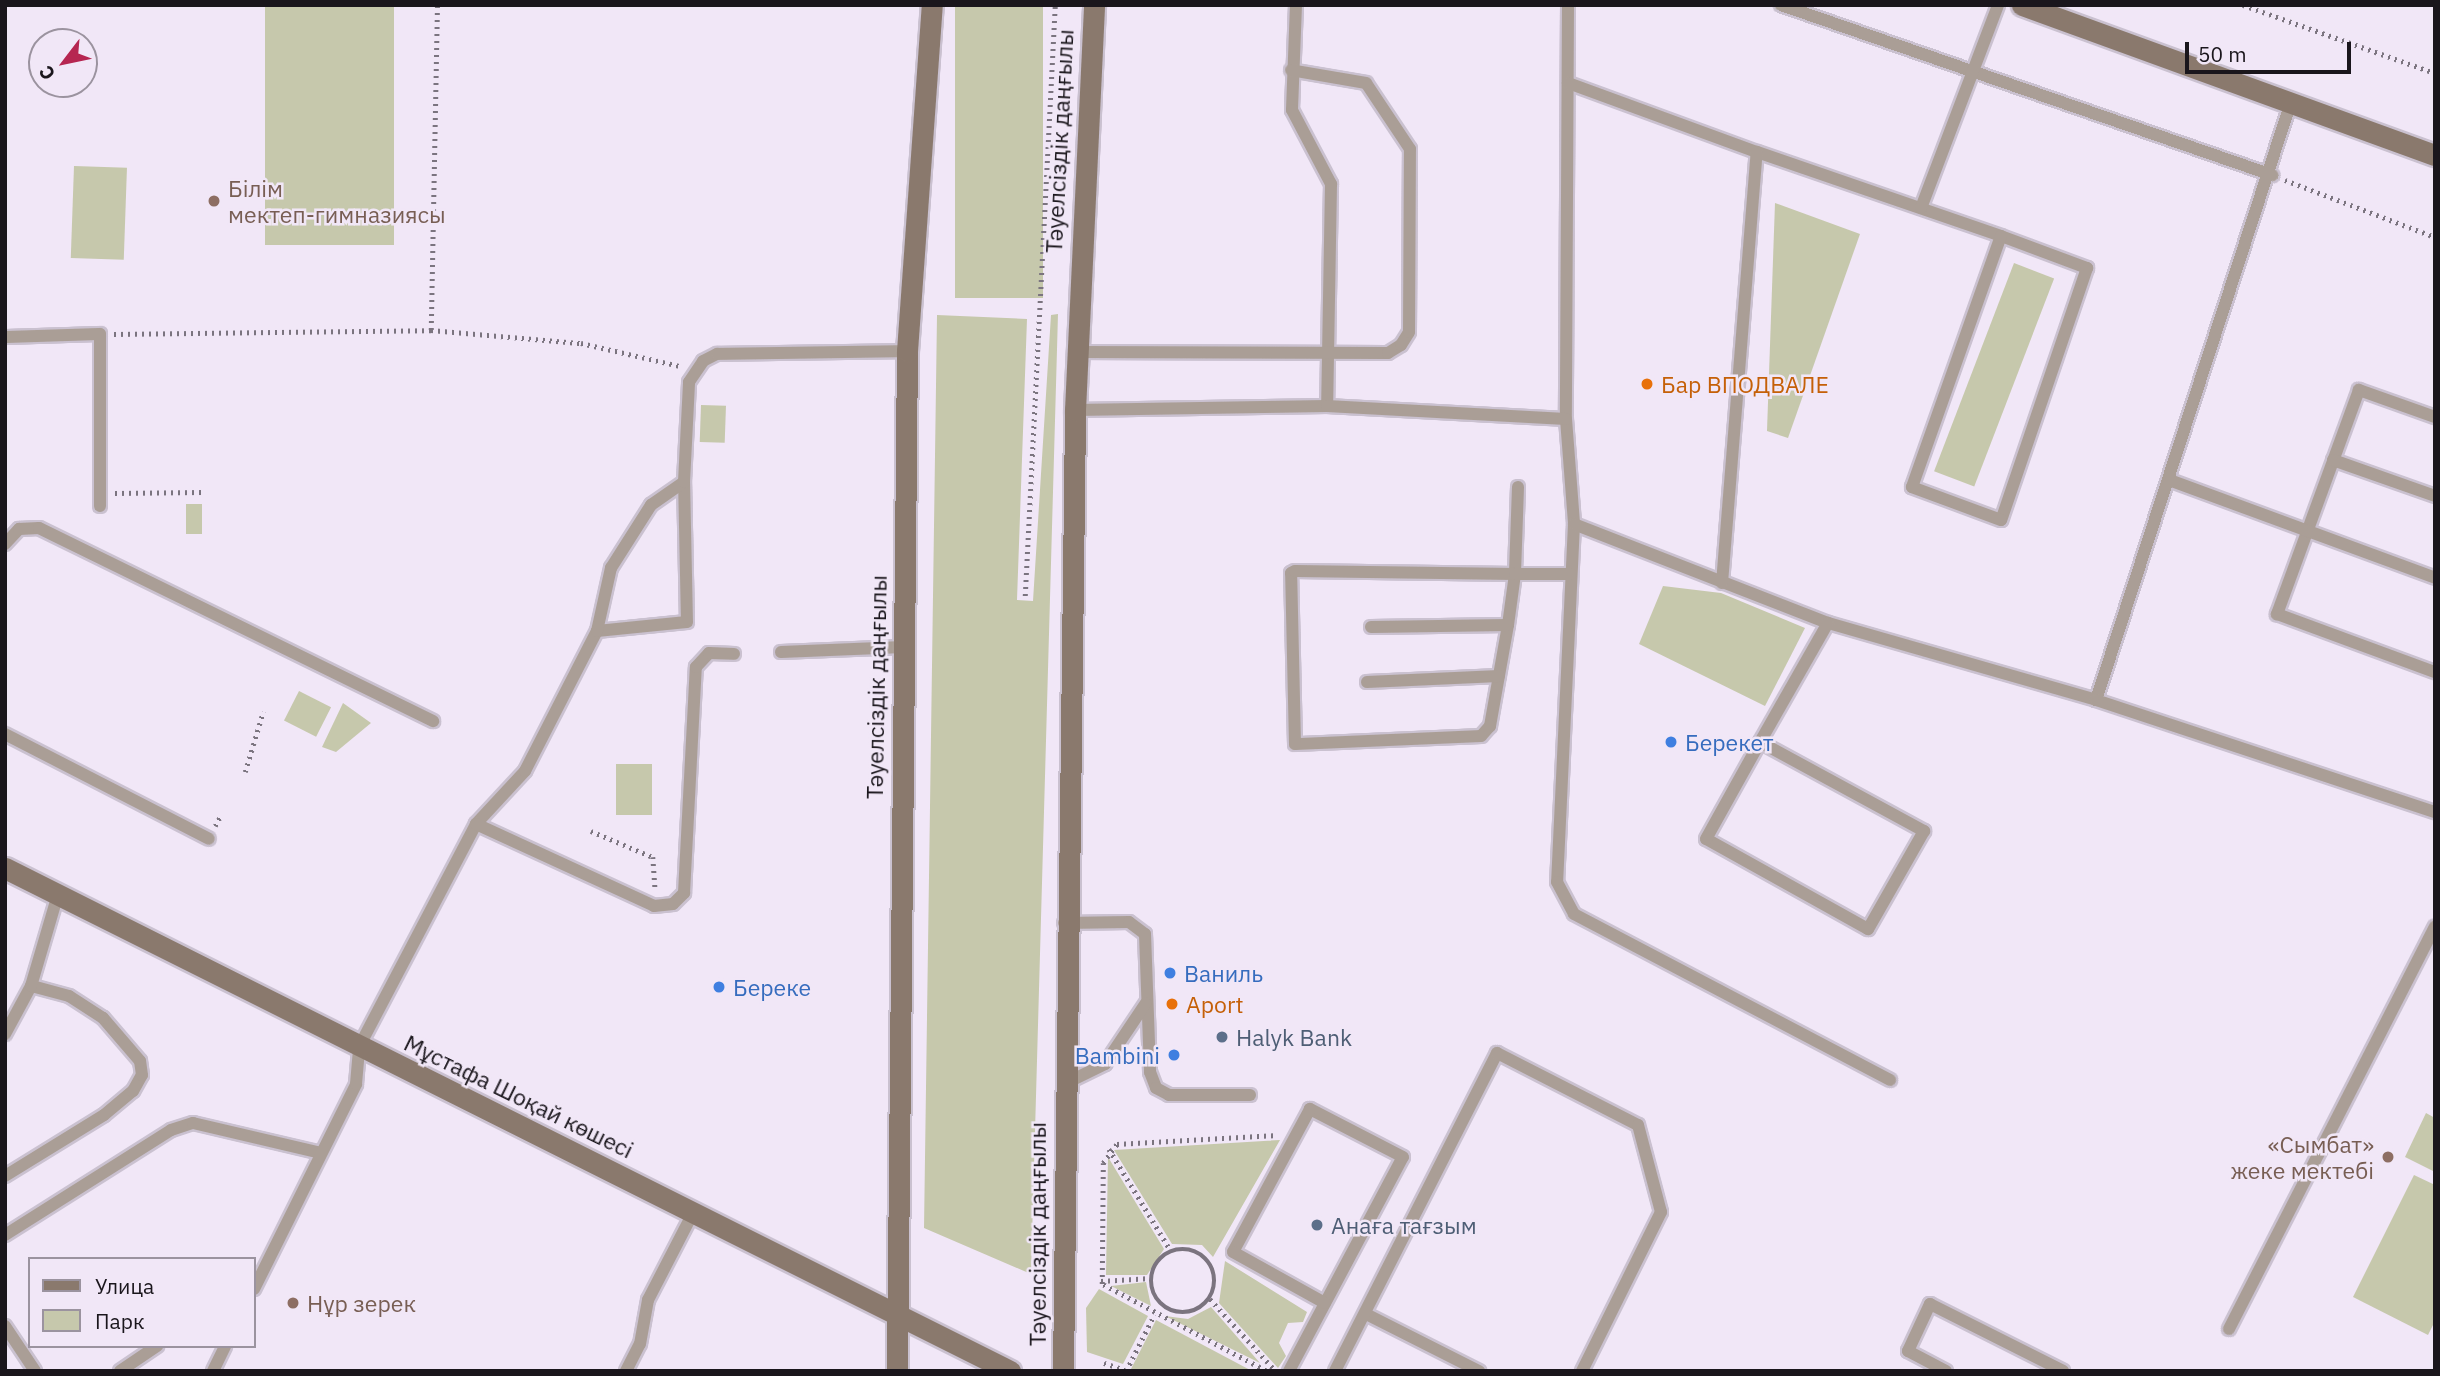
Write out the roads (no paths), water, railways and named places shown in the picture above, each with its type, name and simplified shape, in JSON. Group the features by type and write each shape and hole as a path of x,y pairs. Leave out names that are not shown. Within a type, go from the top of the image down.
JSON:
{"street":[{"name":"Тәуелсіздік даңғылы","path":"897,1371 894,1312 907,351 932,5"},
{"name":"Тәуелсіздік даңғылы","path":"1063,1371 1064,923 1074,410 1094,5"},
{"path":"2022,5 2435,155"},
{"name":"Мұстафа Шоқай көшесі","path":"5,868 1010,1371"}],"lane":[{"path":"1296,5 1291,70 1292,110 1331,184 1327,406"},
{"path":"1568,5 1566,419 1574,524 1555,831 1557,882 1574,915 1890,1080"},
{"path":"1781,5 2272,175"},
{"path":"1921,208 1998,5"},
{"path":"1076,352 1388,353 1409,332 1410,149 1366,83 1291,70"},
{"path":"1567,83 1757,152 2001,236 2087,268 2001,520 1912,487 2001,236"},
{"path":"2096,700 2172,481 2272,175 2291,102"},
{"path":"1722,583 1757,152"},
{"path":"5,337 100,334 100,500"},
{"path":"597,631 687,622 684,482 689,382 697,370 717,354 907,351"},
{"path":"2435,417 2358,390 2277,614 2435,671"},
{"path":"1074,410 1327,406 1566,419"},
{"path":"2333,460 2435,496"},
{"path":"2172,481 2435,578"},
{"path":"256,1285 356,1084 359,1047 476,824 525,771 597,631 611,568 651,505 684,482"},
{"path":"1518,487 1514,574 1490,726 1469,741 1295,744 1289,576 1295,571 1514,574 1571,574"},
{"path":"1574,524 1828,623 2096,700 2435,812"},
{"path":"5,544 19,529 39,528 433,721"},
{"path":"1760,742 1924,831 1868,929 1706,839 1760,742 1828,623"},
{"path":"1371,627 1508,625"},
{"path":"781,652 903,647"},
{"path":"476,824 654,906 673,904 684,893 696,667 709,653 734,654"},
{"path":"1367,682 1499,676"},
{"path":"5,734 209,839"},
{"path":"5,1034 31,986 58,894"},
{"path":"1064,923 1140,926 1156,1088 1169,1095 1250,1095"},
{"path":"2229,1329 2435,928"},
{"path":"5,1176 104,1115 134,1091 142,1075 140,1061 103,1018 69,996 31,986"},
{"path":"1063,1085 1105,1064 1146,1003"},
{"path":"1335,1371 1497,1053 1638,1125 1661,1212 1582,1371"},
{"path":"1289,1371 1403,1157 1310,1109 1233,1252 1325,1303"},
{"path":"5,1235 171,1130 193,1123 321,1153"},
{"path":"626,1371 648,1300 694,1211"},
{"path":"1946,1371 1908,1351 1930,1304 2063,1371"},
{"path":"1366,1314 1479,1371"},
{"path":"5,1326 35,1371"},
{"path":"120,1371 154,1348"},
{"path":"213,1371 224,1348"}],"place":[{"name":"Білім мектеп-гимназиясы","path":"214,201"},
{"name":"Бар ВПОДВАЛЕ","path":"1647,384"},
{"name":"Берекет","path":"1671,742"},
{"name":"Ваниль","path":"1170,973"},
{"name":"Береке","path":"719,987"},
{"name":"Aport","path":"1172,1004"},
{"name":"Halyk Bank","path":"1222,1037"},
{"name":"Bambini","path":"1174,1055"},
{"name":"«Сымбат» жеке мектебі","path":"2388,1157"},
{"name":"Анаға тағзым","path":"1317,1225"},
{"name":"Нұр зерек","path":"293,1303"}]}
